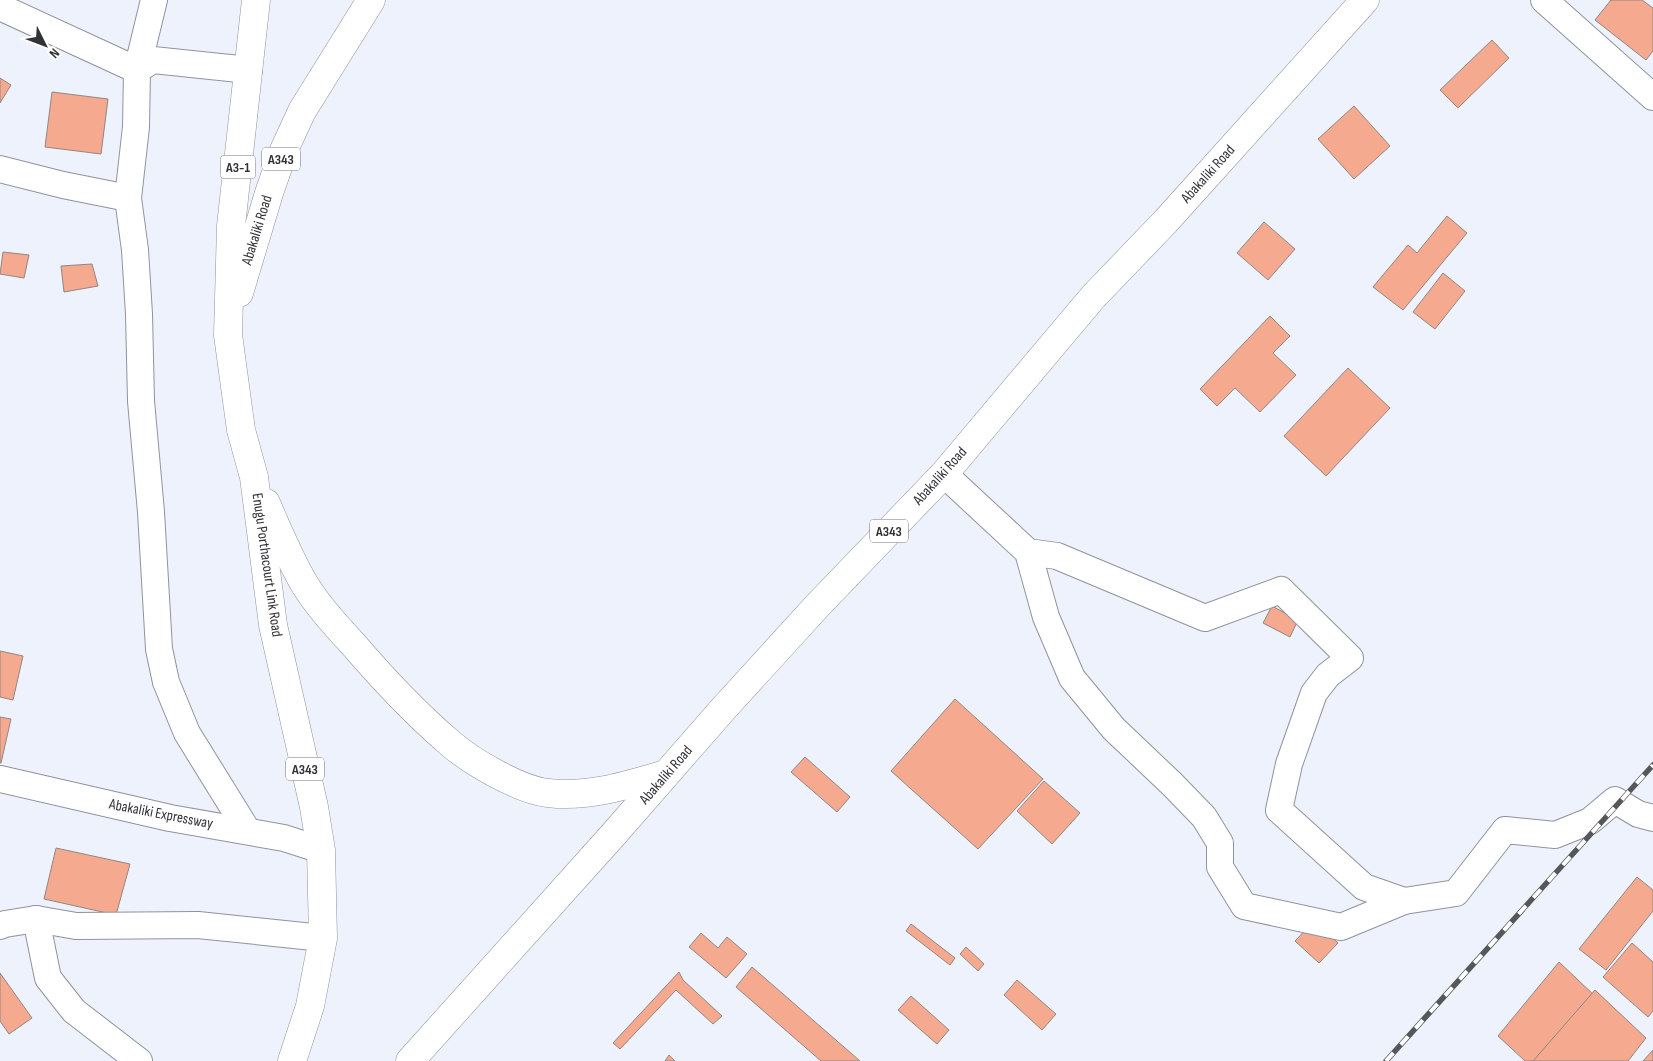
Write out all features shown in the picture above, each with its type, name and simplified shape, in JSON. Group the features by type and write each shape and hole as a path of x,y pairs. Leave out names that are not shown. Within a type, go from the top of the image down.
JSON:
{"highway":[{"name":"A3-1","path":"228,335 231,226 256,0"},
{"name":"Abakaliki Road","path":"228,335 243,278 284,150 302,111 371,0"},
{"name":"Abakaliki Road","path":"410,1061 818,605 944,474 1093,297 1166,221 1365,0"},
{"name":"A343","path":"228,335 242,430 254,477"},
{"name":"Enugu Porthacourt Link Road","path":"254,477 306,586 374,669 452,745 488,769 523,787 547,793 568,794 609,790 666,774"},
{"name":"Enugu Porthacourt Link Road","path":"254,477 273,625 314,807 321,850 323,938 310,1006 292,1061"}],"street":[{"path":"154,0 137,70 136,127 128,198 135,250 141,401 151,512 159,649 166,682 187,733 247,830"},
{"path":"1544,0 1653,96"},
{"path":"0,6 137,70"},
{"path":"137,70 153,60 249,70"},
{"path":"0,169 63,185 128,198"},
{"path":"944,474 1028,552 1046,617 1072,678 1114,729 1204,817 1220,843 1220,867 1244,906 1341,927 1404,901 1456,893 1505,830 1555,834 1590,820 1615,800 1638,814 1653,818"},
{"path":"1028,552 1057,556 1205,618 1281,590 1350,658 1328,675 1314,693 1289,764 1279,810 1364,887 1404,901"},
{"name":"Abakaliki Expressway","path":"0,779 170,818 284,838 321,850"},
{"path":"0,926 36,919 76,926 198,925 323,938"},
{"path":"36,919 48,978 74,1011 139,1061"}],"building":[{"path":"1611,0 1642,0 1653,8 1653,51 1646,60 1595,20"},
{"path":"1492,40 1509,58 1458,108 1440,90"},
{"path":"0,78 11,85 0,103"},
{"path":"52,92 108,99 101,154 45,147"},
{"path":"1354,106 1390,146 1354,179 1318,139"},
{"path":"1447,216 1467,233 1403,310 1373,287 1408,245 1417,253"},
{"path":"1264,222 1295,249 1268,280 1237,253"},
{"path":"3,252 29,255 24,278 0,274"},
{"path":"92,264 98,286 64,292 61,266"},
{"path":"1443,273 1465,291 1435,329 1413,312"},
{"path":"1270,316 1290,336 1273,353 1296,375 1260,412 1235,388 1217,406 1200,389"},
{"path":"1348,368 1390,408 1326,476 1284,436"},
{"path":"1272,606 1298,620 1290,637 1263,623"},
{"path":"0,651 23,656 13,700 0,697"},
{"path":"955,699 1043,779 978,849 891,771"},
{"path":"0,717 11,719 1,763 0,763"},
{"path":"805,757 850,797 837,812 791,772"},
{"path":"1044,781 1080,813 1052,844 1017,811"},
{"path":"56,848 130,864 116,915 44,899"},
{"path":"1637,877 1653,890 1653,911 1606,970 1579,949"},
{"path":"1314,921 1338,943 1319,963 1295,941"},
{"path":"911,924 955,958 950,965 906,931"},
{"path":"701,933 718,948 727,937 747,954 726,978 689,947"},
{"path":"1632,943 1653,962 1653,1011 1648,1017 1603,977"},
{"path":"966,947 984,964 978,971 960,954"},
{"path":"1559,962 1596,997 1541,1061 1525,1061 1498,1036"},
{"path":"752,967 860,1061 821,1061 736,987"},
{"path":"679,972 683,980 722,1016 713,1024 676,990 620,1049 613,1043"},
{"path":"0,973 32,1018 9,1034 0,1021"},
{"path":"1017,980 1056,1014 1042,1030 1004,995"},
{"path":"1595,990 1646,1038 1628,1061 1533,1061"},
{"path":"911,996 949,1030 937,1044 898,1010"},
{"path":"1653,1050 1653,1061 1643,1061"},
{"path":"669,1055 675,1061 665,1061"}],"railway":[{"path":"1386,1061 1653,765"}]}
